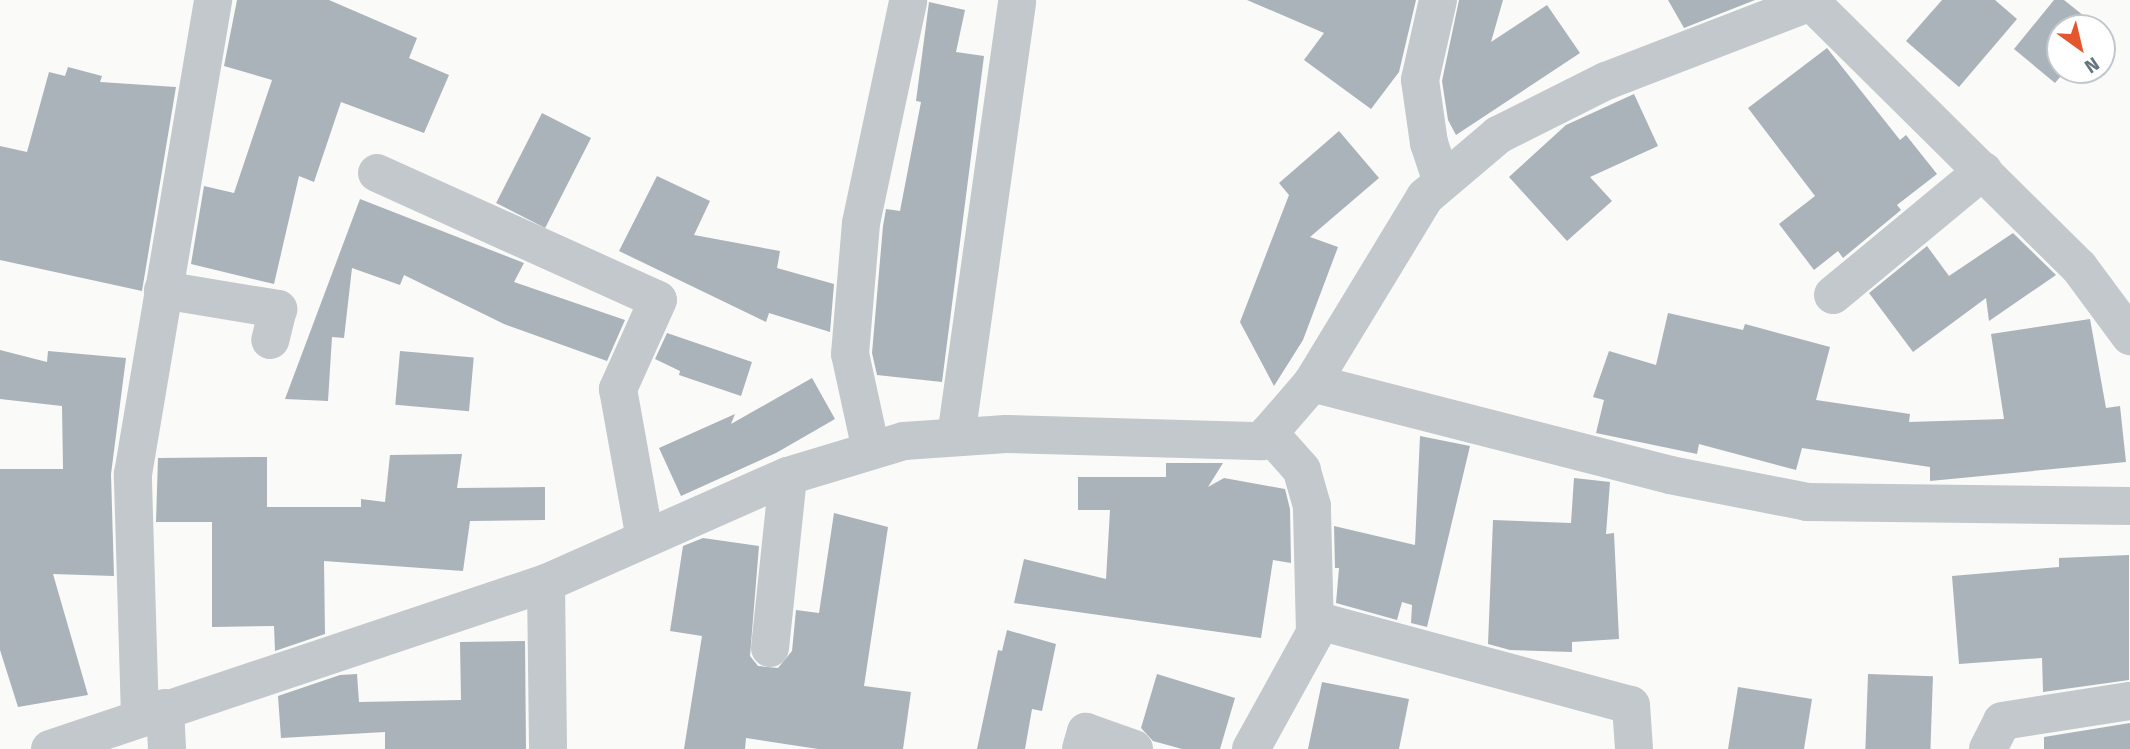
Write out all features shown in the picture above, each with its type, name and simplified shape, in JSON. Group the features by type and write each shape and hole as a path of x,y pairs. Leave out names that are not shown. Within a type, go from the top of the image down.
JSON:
{"street":[{"path":"167,749 153,712 133,474 213,0"},
{"path":"1438,0 1420,80 1429,144 1442,182"},
{"path":"872,450 850,354 851,341 861,222 908,1"},
{"path":"50,749 153,712 546,583 788,476 904,441 1006,434 1262,441 1312,383 1425,197 1498,135 1606,80 1813,1 2079,267 2130,336"},
{"path":"956,438 1017,2"},
{"path":"1833,295 1983,171"},
{"path":"377,173 658,300 618,389 645,539"},
{"path":"163,290 278,309 270,340"},
{"path":"1312,383 1670,475 1807,502 2130,506"},
{"path":"1251,749 1315,633 1312,506 1302,470 1269,433"},
{"path":"770,648 788,476"},
{"path":"546,583 548,749"},
{"path":"1315,620 1631,705 1634,749"},
{"path":"1988,749 2002,721 2130,701"},
{"path":"1081,749 1086,732 1134,749"}],"building":[{"path":"237,0 329,0 417,38 409,58 449,75 424,133 341,102 314,182 299,176 274,284 191,264 204,186 234,193 272,80 224,66"},
{"path":"1247,0 1416,0 1399,72 1371,109 1304,60 1324,33"},
{"path":"1459,0 1503,0 1491,42 1547,5 1580,53 1456,135 1448,120 1442,81"},
{"path":"1668,0 1755,0 1684,28"},
{"path":"1942,0 1995,0 2017,19 1959,87 1906,41"},
{"path":"2054,0 2064,0 2082,14 2046,14 2046,76 2014,49"},
{"path":"929,2 965,10 956,52 984,56 942,382 877,375 872,353 883,226 886,209 900,211 921,102 916,101"},
{"path":"1827,48 1900,140 1906,135 1937,174 1897,205 1901,210 1843,258 1838,251 1814,270 1779,224 1815,196 1748,108"},
{"path":"68,67 102,76 100,82 176,87 142,291 0,260 0,146 27,152 49,72 65,76"},
{"path":"1634,94 1658,146 1590,177 1612,201 1567,241 1509,177 1566,125"},
{"path":"542,113 591,138 545,228 496,203"},
{"path":"1339,131 1379,178 1310,237 1338,247 1303,340 1274,386 1240,322 1289,195 1279,183"},
{"path":"657,176 710,201 694,235 780,251 777,268 834,284 830,332 769,313 766,322 619,251"},
{"path":"360,199 524,263 514,282 625,320 607,361 504,324 404,275 400,285 352,268 344,338 332,337 328,401 285,399"},
{"path":"2013,233 2056,275 1989,321 1986,298 1913,352 1869,293 1927,246 1949,276"},
{"path":"1668,313 1743,330 1745,324 1830,347 1816,400 1910,414 1909,422 2004,419 1991,334 2090,319 2106,408 2120,406 2126,462 1930,481 1930,467 1802,448 1796,470 1699,444 1697,454 1596,433 1604,400 1593,397 1609,351 1656,365"},
{"path":"667,333 752,362 741,396 679,375 680,371 655,359"},
{"path":"0,350 47,362 48,351 126,358 111,474 114,576 53,574 88,695 18,707 0,650 0,469 63,469 62,406 0,399"},
{"path":"400,351 474,357 469,411 395,405"},
{"path":"812,378 835,419 776,453 681,496 659,448 735,414 731,424"},
{"path":"1420,436 1470,446 1427,627 1411,623 1412,605 1402,602 1397,620 1336,603 1339,568 1335,568 1334,526 1415,545"},
{"path":"462,454 457,488 545,487 545,520 470,521 463,571 324,561 325,634 275,651 274,626 212,627 212,522 156,522 158,458 267,457 267,507 361,507 361,499 385,502 390,455"},
{"path":"1166,463 1223,463 1208,487 1224,478 1285,489 1290,509 1291,563 1273,560 1261,638 1014,603 1024,559 1106,579 1110,510 1078,510 1078,477 1166,477"},
{"path":"1574,478 1610,482 1606,534 1614,533 1619,639 1572,642 1572,652 1510,650 1488,644 1493,520 1571,523"},
{"path":"834,513 888,527 864,686 911,692 903,749 818,749 746,738 745,749 684,749 702,636 670,631 683,546 703,538 759,546 750,656 758,666 778,668 792,651 796,610 819,613"},
{"path":"2129,555 2129,680 2043,692 2042,658 1959,664 1952,576 2059,567 2059,558"},
{"path":"1007,630 1056,644 1042,711 1032,709 1025,749 977,749 998,650 1002,651"},
{"path":"525,641 526,749 385,749 385,732 281,738 278,696 340,675 357,674 359,702 461,700 460,642"},
{"path":"1157,674 1235,698 1220,749 1182,749 1153,741 1141,728"},
{"path":"1868,674 1933,676 1930,749 1865,749"},
{"path":"1322,682 1409,699 1399,749 1308,749"},
{"path":"1738,687 1812,699 1804,749 1728,749"},
{"path":"2130,723 2130,749 2044,749 2044,737"}]}
